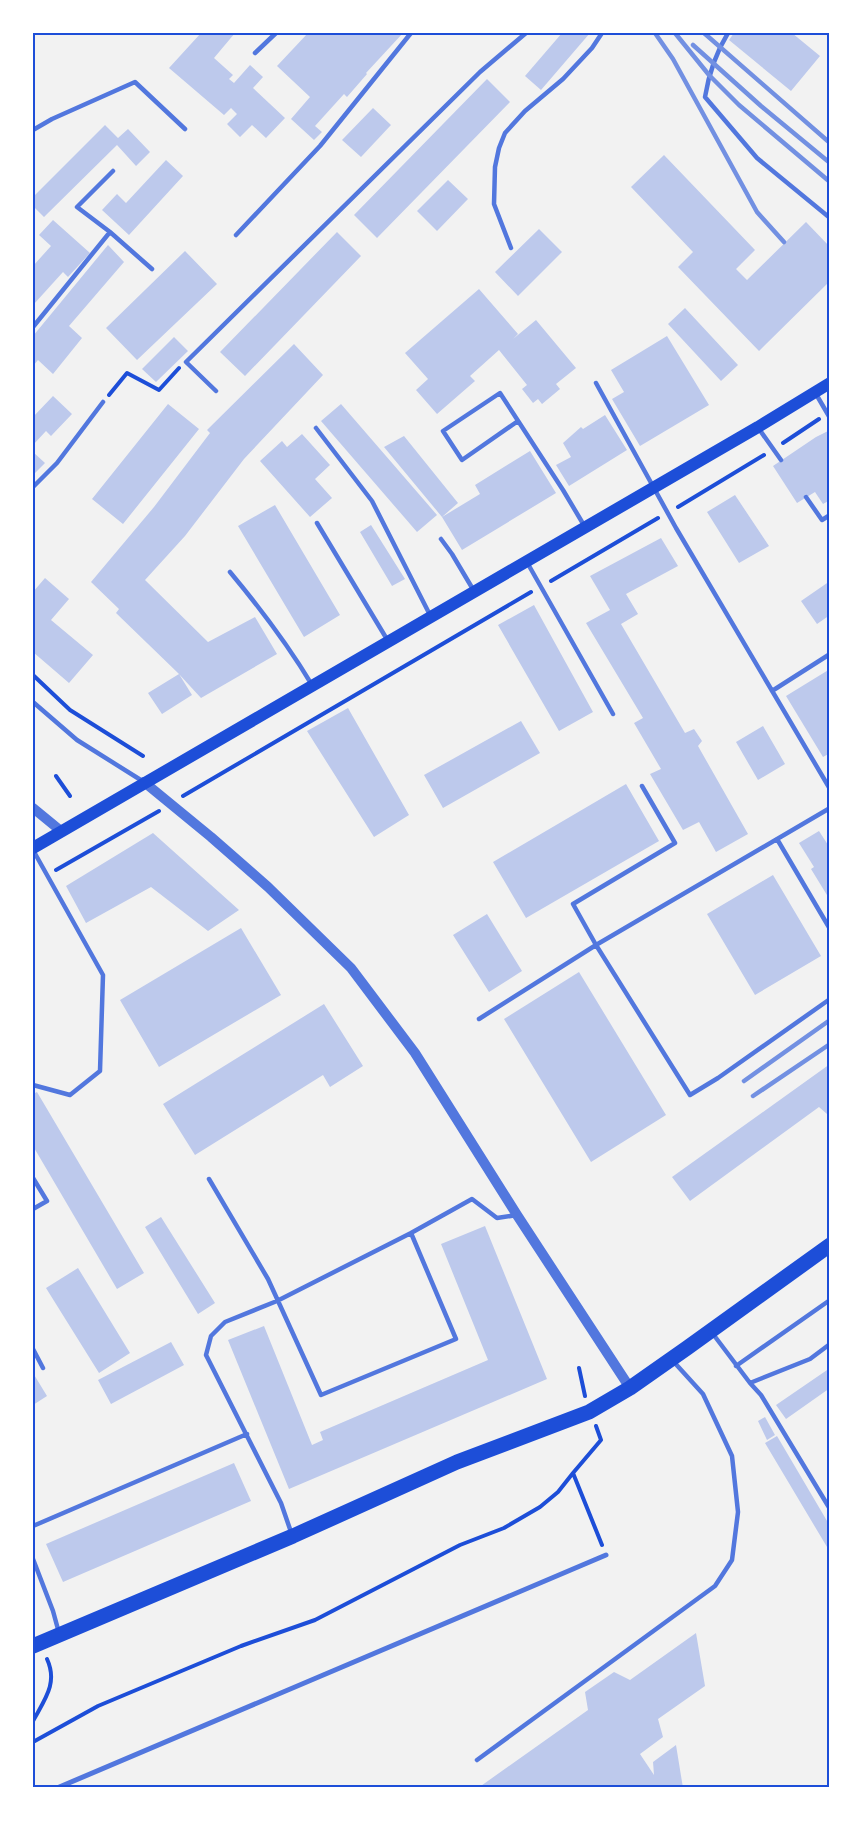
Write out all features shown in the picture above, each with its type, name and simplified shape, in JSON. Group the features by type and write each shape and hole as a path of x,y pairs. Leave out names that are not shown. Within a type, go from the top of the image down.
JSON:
{"main road":[{"path":"33,849 144,782 758,427 830,383"},
{"path":"33,1646 293,1536 457,1462 589,1412 630,1388 830,1245"}],"street":[{"path":"144,782 268,887 351,968 415,1053 630,1388"},
{"path":"33,808 61,831"},
{"path":"57,1788 606,1554"}],"lane":[{"path":"255,53 276,33"},
{"path":"236,235 320,146 411,33"},
{"path":"216,391 186,362 480,72 526,33"},
{"path":"511,248 494,204 495,167 505,133 525,111 562,79 592,48 602,33"},
{"path":"728,33 712,63 705,97 757,158 830,218"},
{"path":"33,130 52,119 135,82 185,129"},
{"path":"113,171 77,207 152,269"},
{"path":"33,327 110,232"},
{"path":"596,383 668,513 830,789"},
{"path":"815,392 829,416"},
{"path":"518,421 462,460 443,431 500,393 563,490 585,527"},
{"path":"33,487 57,463 103,402"},
{"path":"758,427 781,460"},
{"path":"316,428 372,501 431,616"},
{"path":"806,497 822,520 830,515"},
{"path":"316,523 388,641"},
{"path":"441,539 474,591"},
{"path":"527,561 614,714"},
{"path":"230,572 261,609 312,686"},
{"path":"772,690 830,654"},
{"path":"33,702 77,740 144,782"},
{"path":"642,786 675,843 573,904 596,945 690,1095 718,1078 830,999"},
{"path":"479,1019 596,945 830,808"},
{"path":"777,839 830,929"},
{"path":"33,849 103,975 100,1071 70,1095 33,1085"},
{"path":"33,1178 46,1201 33,1209"},
{"path":"209,1179 268,1279 321,1395 456,1339 411,1233"},
{"path":"293,1536 247,1434 206,1355 211,1336 225,1322 277,1301 411,1233 472,1199 497,1218 517,1215"},
{"path":"736,1366 830,1300"},
{"path":"712,1331 736,1366 761,1395 830,1509"},
{"path":"750,1383 810,1359 830,1344"},
{"path":"33,1349 43,1368"},
{"path":"477,1760 715,1586 732,1560 738,1512 732,1456 703,1394 671,1359"},
{"path":"33,1526 247,1434"},
{"path":"33,1559 60,1635"}],"path":[{"path":"103,402 127,373 159,390 186,362"},
{"path":"47,875 668,513 829,416"},
{"path":"33,675 70,710 143,756"},
{"path":"56,776 70,796"},
{"path":"33,1742 98,1706 222,1654 315,1620 460,1545 504,1528 540,1507 558,1492 601,1440"},
{"path":"573,1473 606,1554"},
{"path":"33,1721 52,1683 51,1666"}],"building":[{"path":"201,33 235,33 214,58 233,75 229,79 234,83 250,65 263,77 253,88 285,118 266,138 252,125 240,137 227,124 237,114 231,108 224,115 169,68"},
{"path":"308,33 403,33 347,97 344,94 315,126 322,132 314,140 291,119 310,97 277,66"},
{"path":"562,33 590,33 541,90 525,76"},
{"path":"734,33 792,33 820,56 791,91 729,40"},
{"path":"487,79 510,102 377,238 354,215"},
{"path":"373,108 391,125 361,157 342,140"},
{"path":"105,125 118,138 128,129 150,152 136,166 117,145 44,217 33,206 33,197"},
{"path":"664,155 755,250 736,269 747,280 806,222 830,247 830,281 759,351 678,267 693,252 631,187"},
{"path":"166,160 183,176 129,235 102,210 117,194 126,203"},
{"path":"448,180 468,199 437,231 417,211"},
{"path":"53,220 90,253 68,277 63,272 34,304 33,266 51,246 39,235"},
{"path":"539,229 562,252 518,296 495,272"},
{"path":"337,232 361,256 245,376 220,352"},
{"path":"108,245 124,262 69,326 82,338 53,374 38,360 33,366 33,336"},
{"path":"185,251 217,284 137,360 106,328"},
{"path":"479,289 518,334 513,339 536,320 576,368 556,384 560,389 542,404 538,399 533,403 522,389 527,385 499,350 470,376 475,381 437,414 416,390 428,379 405,353"},
{"path":"685,308 738,365 721,381 668,324"},
{"path":"667,336 709,405 640,446 612,399 624,392 611,370"},
{"path":"174,337 188,351 156,382 142,369"},
{"path":"294,344 323,375 244,459 185,536 145,580 208,642 255,617 277,654 201,698 116,613 119,609 91,582 154,507 210,433 207,430"},
{"path":"53,396 72,414 51,436 46,431 33,445 33,417"},
{"path":"168,404 199,429 123,524 92,499"},
{"path":"341,404 437,515 417,532 321,421"},
{"path":"605,415 627,450 569,486 556,465 571,457 563,443 581,427 583,429"},
{"path":"830,430 830,500 823,504 815,492 797,503 773,466"},
{"path":"302,434 330,465 315,479 332,498 310,517 260,461 282,441 287,447"},
{"path":"404,436 458,503 442,517 384,447"},
{"path":"530,451 556,493 462,550 442,517 480,494 475,485"},
{"path":"33,452 45,463 33,475"},
{"path":"735,495 769,546 739,563 707,512"},
{"path":"275,505 340,615 304,637 238,526"},
{"path":"371,525 405,579 392,586 360,532"},
{"path":"661,538 678,566 626,594 638,614 621,624 685,733 694,729 702,741 698,746 748,834 716,852 699,822 683,830 650,774 661,769 634,723 643,718 586,623 610,610 590,576"},
{"path":"45,578 69,599 51,620 93,655 69,683 33,652 33,592"},
{"path":"830,581 830,615 817,624 801,601"},
{"path":"534,605 593,712 559,731 498,625"},
{"path":"830,669 830,753 823,757 786,696"},
{"path":"179,674 192,695 162,714 148,693"},
{"path":"348,708 409,815 374,837 307,731"},
{"path":"521,721 540,753 443,808 424,775"},
{"path":"763,726 785,764 758,780 736,742"},
{"path":"626,784 659,841 526,918 493,862"},
{"path":"819,831 830,848 830,900 811,869 814,867 799,843"},
{"path":"153,833 239,910 208,931 151,887 86,923 66,886"},
{"path":"773,875 821,956 755,995 707,914"},
{"path":"487,914 522,971 489,992 453,935"},
{"path":"241,928 281,995 159,1067 120,1000"},
{"path":"579,972 666,1115 591,1162 504,1019"},
{"path":"324,1004 363,1066 330,1087 323,1075 195,1155 163,1104"},
{"path":"830,1064 830,1112 827,1114 819,1107 690,1201 672,1177"},
{"path":"37,1092 144,1273 117,1289 33,1146 33,1094"},
{"path":"161,1217 215,1303 198,1314 145,1227"},
{"path":"485,1226 547,1379 289,1489 228,1340 264,1326 312,1445 323,1440 320,1432 488,1360 441,1244"},
{"path":"78,1268 130,1353 99,1373 46,1288"},
{"path":"171,1342 184,1365 111,1404 98,1380"},
{"path":"830,1368 830,1388 786,1419 776,1405"},
{"path":"33,1373 47,1396 33,1405"},
{"path":"765,1417 775,1435 767,1440 758,1421"},
{"path":"777,1436 830,1526 830,1552 765,1443"},
{"path":"234,1463 251,1501 63,1582 46,1544"},
{"path":"696,1633 705,1686 658,1719 663,1737 640,1754 654,1775 653,1762 676,1745 683,1788 478,1788 588,1710 585,1692 614,1672 630,1680"}],"railway":[{"path":"655,33 673,59 757,212 784,242"},
{"path":"675,33 709,75 739,105 830,182"},
{"path":"704,33 830,143"},
{"path":"693,45 761,106 830,163"},
{"path":"744,1081 830,1020"},
{"path":"753,1096 830,1044"}]}
